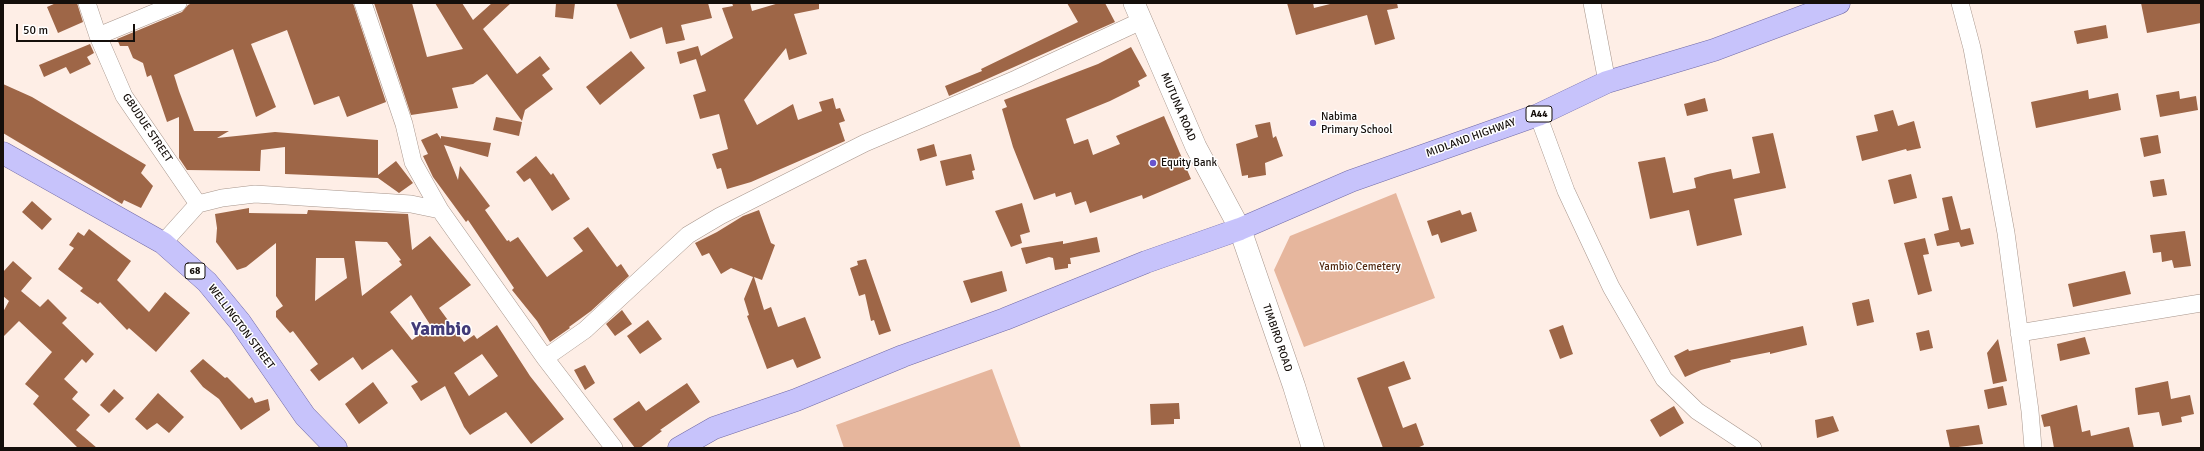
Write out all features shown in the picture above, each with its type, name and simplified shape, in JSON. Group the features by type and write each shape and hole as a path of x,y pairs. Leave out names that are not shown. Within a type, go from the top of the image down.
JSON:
{"main road":[{"name":"MIDLAND HIGHWAY","path":"679,448 714,428 796,400 903,356 1005,320 1146,262 1240,229 1352,181 1538,115 1607,82 1714,50 1839,3"},
{"name":"WELLINGTON STREET","path":"3,153 163,243 207,282 240,322 305,416 336,448"},
{"name":"TIMBIRO ROAD","path":"1240,229 1294,386 1313,448"}],"street":[{"name":"GBUDUE STREET","path":"87,3 98,36 124,96 145,124 198,204"},
{"path":"98,36 178,3"},
{"path":"363,3 404,124 412,162 440,210 545,358 614,448"},
{"path":"1592,3 1607,82"},
{"path":"1960,3 1972,48 2006,233 2030,411 2033,448"},
{"path":"545,358 586,330 688,235 720,216 865,143 1016,79 1138,12"},
{"name":"MUTUNA ROAD","path":"1138,12 1196,147 1240,229"},
{"path":"1538,115 1566,191 1611,287 1664,379 1697,411 1753,448"},
{"path":"163,243 198,204 222,198 255,194 411,204 440,210"},
{"path":"2019,333 2201,303"}],"green space":[{"name":"Yambio Cemetery","path":"1396,193 1435,298 1304,347 1274,270 1290,236"},
{"path":"992,369 1021,448 844,448 836,425"}],"building":[{"path":"56,3 77,3 83,22 58,33 47,7"},
{"path":"192,3 353,3 386,102 347,117 339,96 314,105 287,30 251,44 276,107 256,117 233,49 174,75 179,91 194,131 229,131 217,138 275,132 378,140 378,175 396,161 413,183 399,193 378,178 285,174 285,147 261,150 260,171 187,170 179,158 179,117 167,122 151,75 147,77 143,63 133,58 128,46 120,46 117,39 182,12"},
{"path":"374,3 412,3 427,57 463,49 435,3 462,3 473,20 492,3 511,3 483,29 517,74 540,56 550,69 542,75 553,89 525,110 522,121 487,74 473,84 452,88 458,108 411,115"},
{"path":"556,3 575,3 573,19 555,17"},
{"path":"616,3 708,3 712,18 681,25 685,40 666,44 662,27 630,39"},
{"path":"732,3 750,3 752,11 779,3 819,3 819,9 794,14 807,54 789,60 786,48 744,100 757,125 793,104 798,120 822,111 819,102 833,98 836,109 840,108 845,121 839,123 845,141 751,182 727,189 721,168 717,169 712,154 728,149 719,114 700,119 693,95 706,91 696,59 680,64 677,52 698,46 701,56 733,38 722,8 733,6"},
{"path":"1067,3 1105,3 1115,22 949,96 945,86 982,71 981,69 1078,22"},
{"path":"1287,3 1313,3 1314,8 1334,3 1397,3 1398,8 1387,10 1395,39 1375,45 1367,15 1296,35"},
{"path":"2141,3 2201,3 2201,23 2147,33"},
{"path":"2106,25 2108,38 2077,44 2074,31"},
{"path":"90,44 94,53 87,57 91,64 70,74 66,67 44,77 39,65"},
{"path":"1131,47 1147,76 1138,81 1140,86 1110,101 1066,119 1074,144 1088,139 1093,155 1120,144 1116,136 1164,116 1191,179 1143,199 1142,195 1090,213 1086,201 1075,205 1071,192 1056,197 1055,193 1034,200 1013,147 1002,109 1007,107 1004,100 1098,64"},
{"path":"631,51 645,68 600,105 586,87"},
{"path":"3,84 32,97 146,165 141,173 153,186 141,208 124,200 122,204 3,133"},
{"path":"2088,90 2089,99 2118,93 2121,110 2036,128 2031,102"},
{"path":"2179,91 2180,99 2196,96 2198,110 2160,117 2156,95"},
{"path":"1705,98 1708,111 1687,116 1684,104"},
{"path":"1893,110 1898,126 1914,121 1921,148 1907,151 1906,149 1862,161 1856,136 1878,131 1874,115"},
{"path":"496,117 522,122 519,136 493,130"},
{"path":"1270,122 1273,138 1276,136 1283,156 1265,163 1266,175 1248,178 1248,175 1242,176 1236,144 1258,137 1255,125"},
{"path":"437,133 441,139 441,136 491,143 488,157 444,145 458,180 460,166 490,206 485,210 507,241 509,240 510,242 518,237 547,277 583,251 573,238 588,227 617,267 621,264 629,276 591,311 550,342 537,321 512,290 514,288 468,220 466,222 433,177 423,156 428,154 421,140"},
{"path":"1773,133 1786,188 1734,199 1742,235 1697,246 1689,210 1650,219 1638,162 1665,157 1673,193 1696,188 1694,178 1708,174 1731,169 1733,179 1760,173 1752,137"},
{"path":"2158,135 2161,153 2144,157 2140,138"},
{"path":"934,144 937,156 920,161 917,149"},
{"path":"971,154 975,170 972,171 974,179 946,186 940,161"},
{"path":"536,156 551,175 553,173 570,199 552,211 530,178 524,182 516,172"},
{"path":"1911,174 1917,198 1894,204 1888,180"},
{"path":"2164,179 2167,195 2153,197 2150,181"},
{"path":"1952,196 1961,230 1970,228 1974,244 1961,247 1959,242 1937,246 1934,234 1949,230 1942,198"},
{"path":"32,201 52,219 42,230 22,212"},
{"path":"1022,203 1030,232 1020,235 1022,243 1011,247 995,211"},
{"path":"249,208 249,213 307,214 308,210 408,214 412,250 430,236 471,285 439,308 464,342 474,335 477,339 497,325 530,376 564,419 531,444 506,412 470,435 464,427 445,386 421,401 411,386 418,382 392,349 362,370 353,357 319,381 310,370 318,364 293,331 290,333 276,317 276,311 283,306 276,296 276,243 246,267 237,270 216,242 217,228 215,214","holes":["355,241 387,242 401,260 399,261 402,265 362,296","316,258 344,258 347,278 315,301","411,295 431,326 412,340 390,312","482,354 498,376 469,396 454,373"]},
{"path":"759,210 771,243 775,245 762,280 754,277 764,310 771,307 778,327 805,317 821,358 797,368 793,359 767,369 747,316 749,315 744,299 753,277 731,268 721,274 709,253 702,256 695,243 743,216"},
{"path":"1460,210 1462,215 1471,212 1477,231 1441,243 1438,234 1432,236 1427,221"},
{"path":"89,229 131,261 117,280 149,312 165,292 190,313 156,352 129,328 127,330 100,302 98,304 80,291 83,288 58,269 74,248 69,245 78,232 84,236"},
{"path":"2185,231 2191,266 2174,268 2172,260 2162,262 2161,252 2153,253 2150,235"},
{"path":"1097,237 1100,252 1070,258 1071,264 1068,264 1068,268 1055,270 1053,258 1049,257 1026,264 1021,248 1063,241 1063,244"},
{"path":"1925,238 1929,254 1923,255 1932,291 1918,295 1904,243"},
{"path":"866,259 891,331 879,335 874,320 871,321 865,294 859,296 850,268 858,265 857,261"},
{"path":"13,261 32,278 21,291 40,307 48,299 67,318 62,323 94,354 86,363 82,359 64,379 78,392 72,399 90,415 76,430 97,448 78,448 33,404 39,396 25,384 52,352 19,321 3,337 3,312 9,301 3,296 3,272"},
{"path":"1002,271 1007,291 971,303 963,281"},
{"path":"2125,271 2131,294 2073,307 2068,284"},
{"path":"1869,299 1874,322 1857,326 1852,303"},
{"path":"622,310 632,324 615,336 606,324"},
{"path":"648,320 662,339 640,354 627,336"},
{"path":"1563,325 1573,354 1560,359 1549,330"},
{"path":"1803,326 1807,345 1770,354 1770,352 1730,360 1731,362 1701,370 1685,377 1674,356 1688,349 1689,351"},
{"path":"1929,330 1933,348 1920,351 1916,333"},
{"path":"2085,337 2090,354 2060,361 2057,344"},
{"path":"1998,339 2007,381 1993,384 1987,353"},
{"path":"203,359 225,378 227,377 249,399 252,397 255,403 268,399 270,410 241,430 219,399 203,387 190,371"},
{"path":"1404,361 1411,379 1388,387 1403,428 1416,423 1424,445 1417,448 1383,448 1357,378"},
{"path":"585,365 595,383 585,390 574,370"},
{"path":"2168,381 2171,399 2190,395 2194,414 2181,417 2182,422 2162,426 2159,412 2138,415 2135,388"},
{"path":"373,382 388,403 359,424 345,404"},
{"path":"687,383 700,402 660,430 662,431 640,448 635,448 613,419 639,401 646,411"},
{"path":"2003,386 2007,405 1988,409 1984,390"},
{"path":"114,389 124,398 109,413 100,405"},
{"path":"158,393 184,417 169,433 157,423 147,430 135,419"},
{"path":"1179,403 1180,419 1174,419 1174,424 1151,425 1150,404"},
{"path":"2077,405 2082,432 2090,430 2091,436 2129,427 2134,448 2054,448 2050,426 2044,427 2041,415"},
{"path":"1674,406 1684,423 1660,437 1650,420"},
{"path":"1833,416 1839,431 1817,438 1815,420"},
{"path":"1979,425 1983,444 1950,448 1946,430"}],"place":[{"name":"Nabima Primary School","path":"1313,123"},
{"name":"Equity Bank","path":"1153,163"}],"district":[{"name":"Yambio","path":"441,330"}]}
